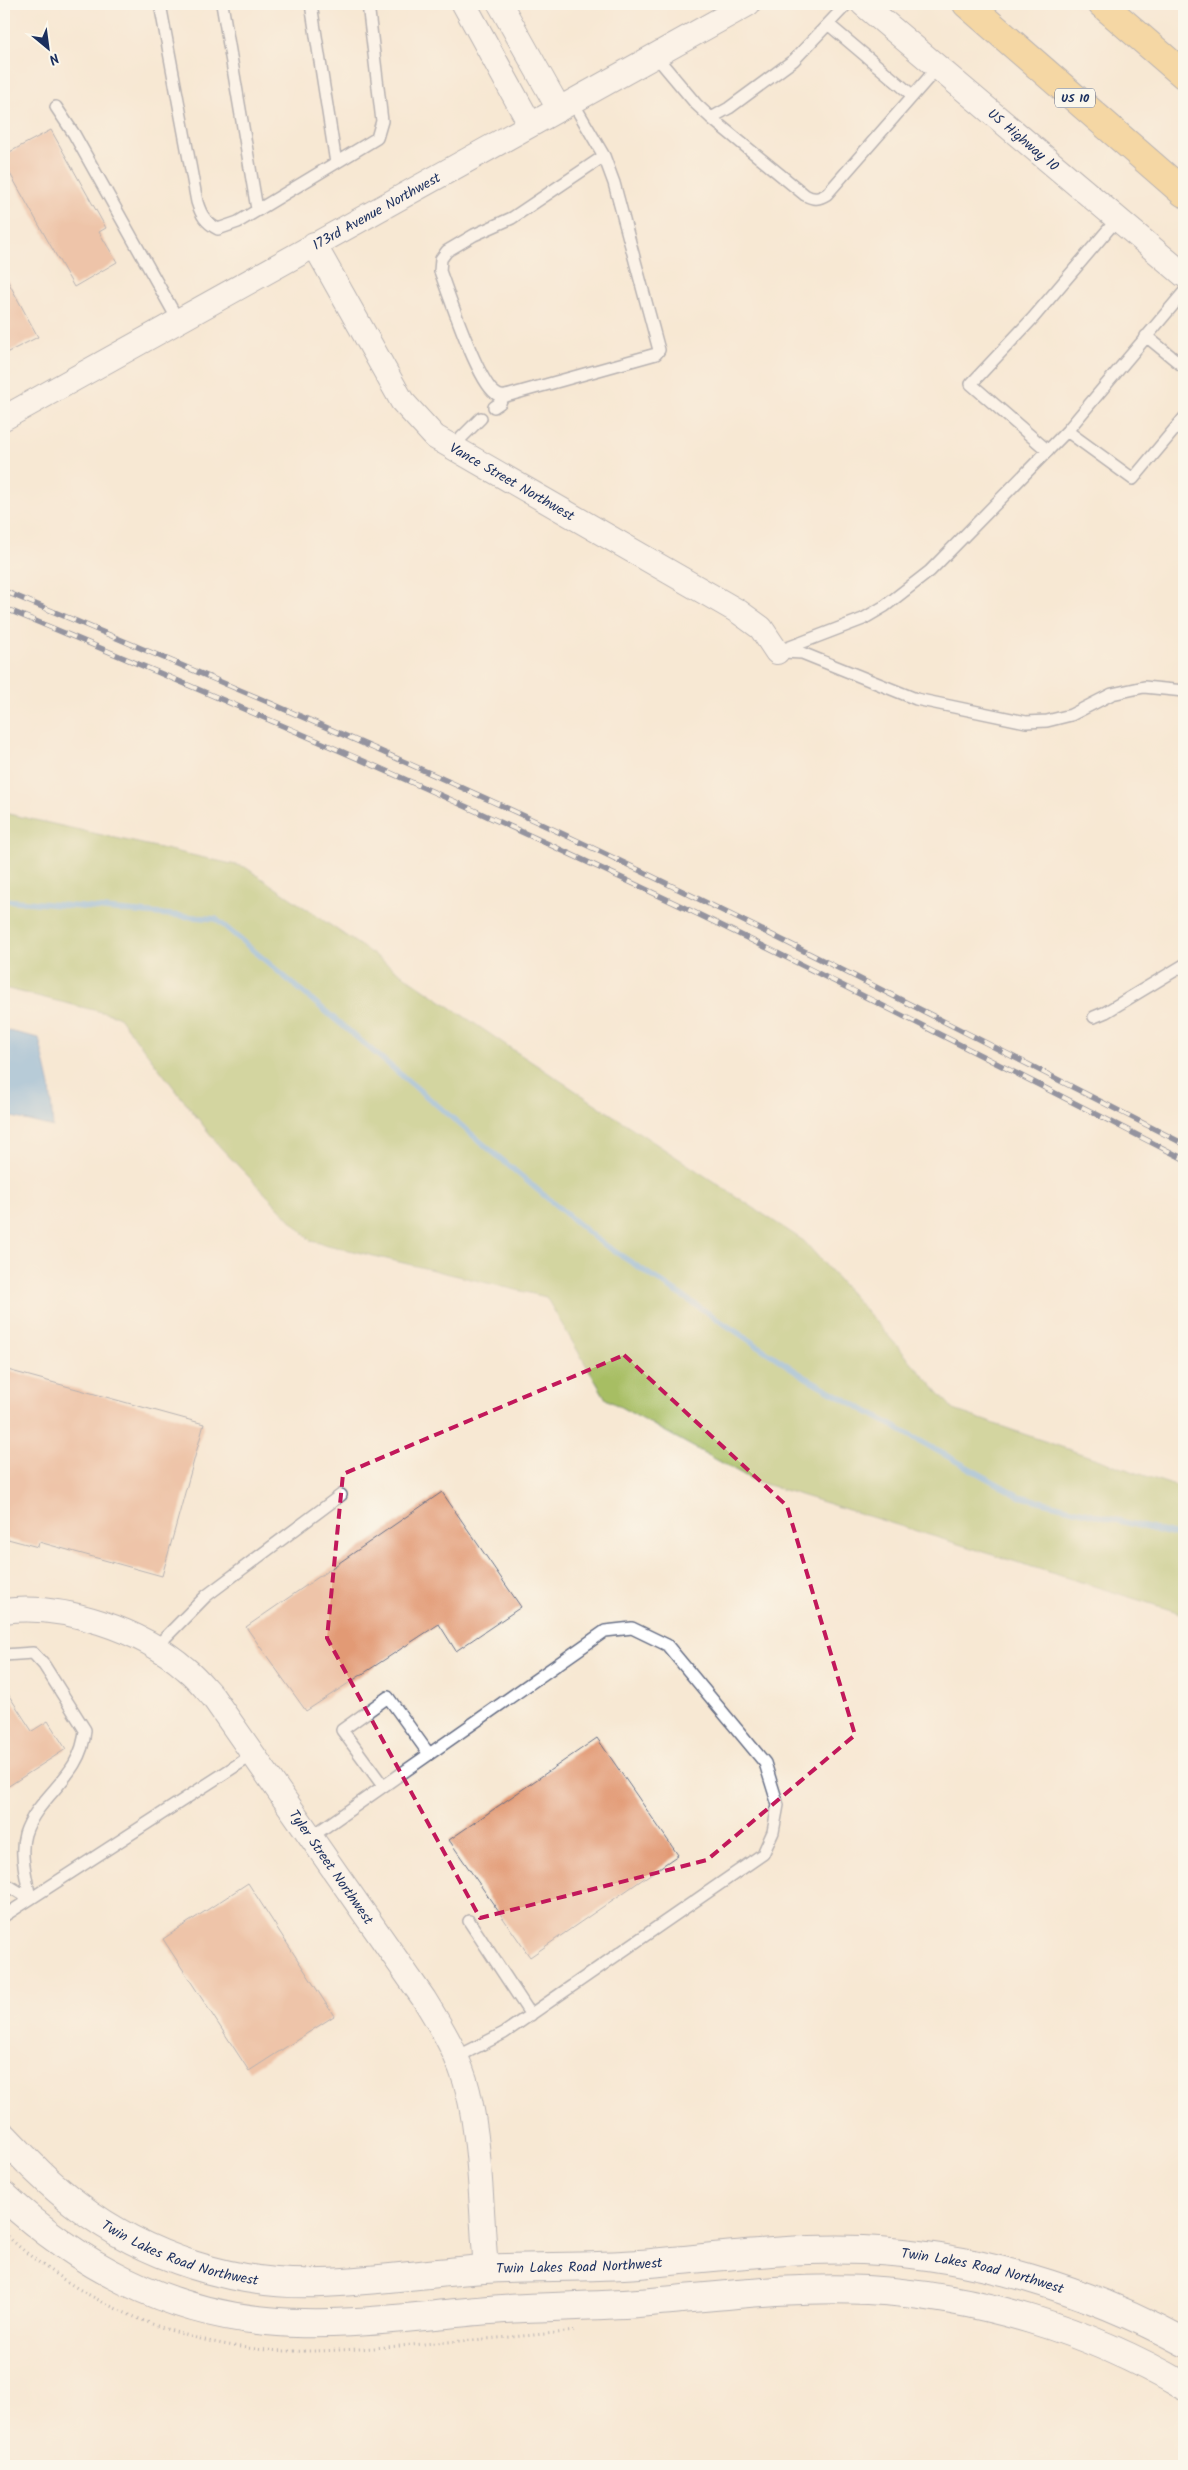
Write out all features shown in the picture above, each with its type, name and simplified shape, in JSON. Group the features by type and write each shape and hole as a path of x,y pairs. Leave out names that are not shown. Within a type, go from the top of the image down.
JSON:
{"highway":[{"name":"US 10","path":"967,4 1184,192"},
{"path":"1102,4 1184,75"}],"street":[{"path":"464,4 530,124"},
{"path":"500,4 566,105"},
{"name":"173rd Avenue Northwest","path":"4,418 566,105 654,54 748,4"},
{"name":"US Highway 10","path":"863,4 1184,275"},
{"name":"Vance Street Northwest","path":"314,244 402,401 434,437 739,612 761,628 776,652"},
{"name":"Tyler Street Northwest","path":"4,1611 57,1611 124,1631 186,1668 213,1696 424,1999 443,2029 457,2057 468,2090 474,2123 486,2269"},
{"name":"Twin Lakes Road Northwest","path":"4,2139 78,2207 143,2245 214,2271 286,2283 321,2284 486,2269 635,2264 784,2251 861,2250 899,2252 938,2258 1015,2275 1053,2286 1128,2314 1184,2342"},
{"path":"4,2196 30,2220 88,2263 155,2294 229,2316 267,2321 344,2322 492,2310 588,2307 786,2291 866,2290 944,2299 982,2306 1057,2327 1128,2356 1184,2386"}],"lane":[{"path":"160,4 201,214 209,225 218,230 238,222 377,138 382,121 368,4"},
{"path":"222,4 257,209"},
{"path":"311,4 336,162"},
{"path":"712,118 729,108 794,60 847,4"},
{"path":"828,24 912,95"},
{"path":"654,54 696,104 812,199 827,194 938,67"},
{"path":"566,105 604,156 616,192 659,350 656,354 502,396 490,389 479,370 440,271 441,259 447,251 474,235 512,218 604,156"},
{"path":"56,107 74,134 178,320"},
{"path":"1048,451 971,384 1033,318 1118,218"},
{"path":"776,652 863,619 913,585 954,548 1067,431 1184,292"},
{"path":"1146,336 1184,367"},
{"path":"494,407 500,403 502,396"},
{"path":"454,450 462,437 481,418"},
{"path":"1067,431 1133,479 1184,418"},
{"path":"776,652 802,653 859,678 916,699 1026,722 1047,721 1071,716 1112,694 1144,688 1184,691"},
{"path":"1094,1017 1106,1012 1184,965"},
{"path":"155,1648 206,1596 341,1495"},
{"path":"312,1837 605,1631 632,1628 667,1645 766,1763 778,1806 774,1832 763,1854 504,2033 457,2057"},
{"path":"4,1655 34,1653 44,1665 85,1730 85,1742 77,1761 62,1784 39,1809 26,1834 23,1852 30,1899"},
{"path":"383,1786 342,1730 388,1697 429,1754"},
{"path":"4,1916 254,1754"},
{"path":"4,1882 30,1899"},
{"path":"469,1921 531,2014"}],"highlighted area":[{"path":"624,1355 787,1506 855,1735 707,1860 480,1918 327,1638 343,1474"}],"green space":[{"path":"4,813 245,867 509,1047 804,1241 954,1410 1184,1489 1184,1614 755,1481 606,1399 546,1297 311,1241 220,1147 118,1016 4,988"}],"water":[{"path":"4,1030 39,1038 50,1086 53,1127 4,1115"}],"building":[{"path":"51,130 106,228 99,232 117,262 74,287 4,163 4,155"},
{"path":"4,274 38,337 4,354"},
{"path":"4,1369 204,1424 162,1576 39,1542 38,1547 4,1538"},
{"path":"442,1492 521,1607 456,1651 439,1624 306,1711 246,1627"},
{"path":"4,1688 32,1731 48,1721 66,1749 4,1789"},
{"path":"597,1738 678,1855 530,1957 449,1840"},
{"path":"248,1883 334,2016 249,2071 163,1939"}],"waterway":[{"path":"4,900 216,919 596,1239 805,1377 1019,1496 1184,1537"}],"railway":[{"path":"4,591 285,710 563,834 797,947 1184,1144"},
{"path":"4,608 344,752 681,906 933,1031 1184,1159"}]}
